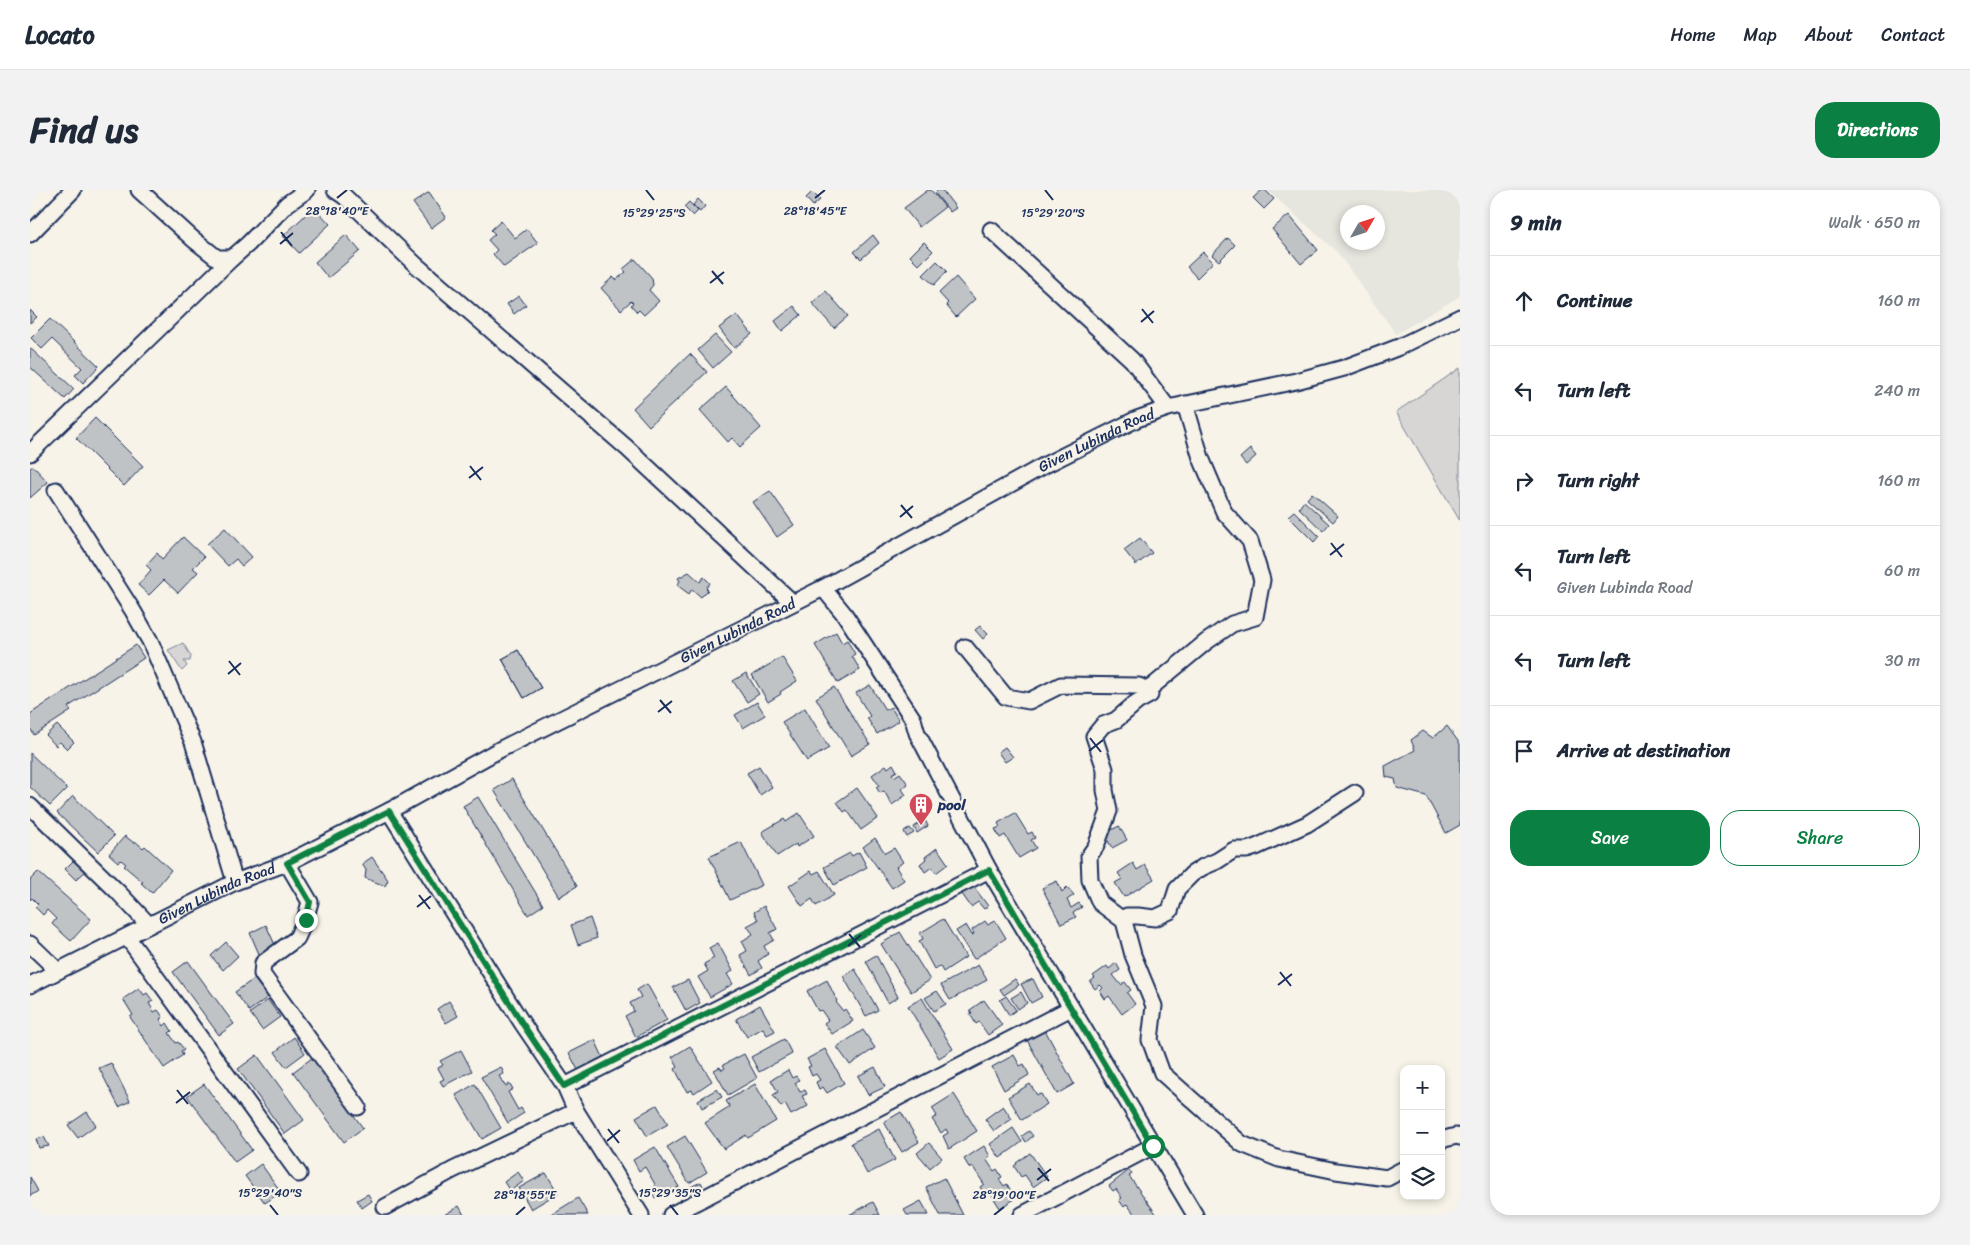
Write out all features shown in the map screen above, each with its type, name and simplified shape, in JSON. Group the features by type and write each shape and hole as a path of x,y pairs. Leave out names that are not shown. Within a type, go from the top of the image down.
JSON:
{"street":[{"path":"30,234 73,190"},
{"path":"138,190 193,239 217,265"},
{"path":"31,451 217,265 232,258 287,204 306,190"},
{"path":"335,190 344,196 450,295 585,410 792,602"},
{"path":"991,230 1132,360 1168,408"},
{"name":"Given Lubinda Road","path":"30,985 235,882 287,863 389,811 499,750 823,588 1063,456 1129,423 1168,408 1287,383 1344,368 1399,347 1460,316"},
{"path":"1148,690 1206,642 1232,624 1255,616 1262,580 1250,541 1224,512 1211,483 1201,458 1185,404"},
{"path":"56,490 134,611 150,641 192,742 235,882"},
{"path":"823,588 845,615 913,719 917,733 989,870 1195,1215"},
{"path":"965,647 1006,698 1029,701 1061,685 1139,686 1148,690"},
{"path":"1148,690 1150,695 1137,702 1116,720 1103,725 1094,736 1105,769 1105,790 1109,812 1096,846 1089,856 1090,880 1100,904 1124,922 1133,955 1154,1006 1150,1040 1162,1073 1210,1118 1242,1144 1279,1158 1336,1171 1387,1178 1400,1171"},
{"path":"1124,922 1127,916 1155,918 1170,911 1177,889 1197,870 1217,861 1234,850 1247,850 1256,847 1307,824 1355,792"},
{"path":"30,806 118,892 149,926"},
{"path":"389,811 522,1023 564,1086 576,1111 641,1215"},
{"path":"287,863 310,902 306,920 297,938 263,963 262,974 358,1107"},
{"path":"564,1086 989,870"},
{"path":"126,937 299,1174"},
{"path":"30,944 58,971"},
{"path":"671,1215 1071,1008"},
{"path":"385,1207 453,1170 576,1111"},
{"path":"1445,1139 1456,1136 1460,1137"},
{"path":"1022,1215 1153,1146"}],"shaded area":[{"path":"1267,190 1460,190 1460,296 1396,334 1337,252"},
{"path":"1460,368 1460,521 1396,412"},
{"path":"183,643 191,656 190,661 184,661 187,666 182,671 168,650"}],"building":[{"path":"928,190 931,190 945,207 919,227 904,208"},
{"path":"938,190 942,190 956,208 950,212 935,193"},
{"path":"1262,190 1265,190 1274,199 1264,209 1253,198"},
{"path":"429,192 446,217 431,228 413,203"},
{"path":"812,192 820,200 813,206 806,198"},
{"path":"698,199 705,206 700,212 693,205"},
{"path":"689,202 698,211 693,216 684,207"},
{"path":"314,207 330,224 299,253 283,236"},
{"path":"1289,215 1318,250 1301,264 1272,229"},
{"path":"501,221 515,238 527,229 538,243 504,267 493,254 497,250 488,240 495,234 491,230"},
{"path":"346,235 360,251 328,278 315,262"},
{"path":"873,235 879,243 861,259 854,252"},
{"path":"1228,238 1235,245 1219,261 1212,255"},
{"path":"924,242 933,251 919,265 910,256"},
{"path":"1203,252 1213,262 1197,278 1187,267"},
{"path":"635,259 652,278 653,285 649,290 659,301 644,315 639,310 637,312 631,305 633,303 631,301 621,310 601,288 613,277 616,280 626,272 623,269"},
{"path":"937,261 947,271 934,285 923,275"},
{"path":"956,277 975,299 956,317 946,305 948,303 939,293"},
{"path":"826,291 848,316 834,328 812,303"},
{"path":"519,296 526,305 514,314 507,304"},
{"path":"794,306 801,315 782,331 775,321"},
{"path":"30,310 37,317 30,323"},
{"path":"737,315 752,334 734,348 719,328"},
{"path":"50,319 99,366 83,383 75,375 82,368 52,339 42,349 31,338"},
{"path":"715,335 731,352 713,368 698,350"},
{"path":"30,348 74,389 65,399 30,367"},
{"path":"690,354 707,372 649,426 633,408"},
{"path":"726,387 761,428 740,447 732,438 728,442 700,410"},
{"path":"95,418 143,466 124,486 76,438"},
{"path":"1250,449 1256,456 1246,465 1240,458"},
{"path":"33,466 48,482 30,498 30,468"},
{"path":"770,491 794,525 777,537 753,502"},
{"path":"1312,493 1338,516 1333,522 1307,499"},
{"path":"1304,501 1329,524 1323,531 1299,508"},
{"path":"1294,511 1319,536 1314,542 1288,516"},
{"path":"225,528 252,557 242,566 236,559 228,566 207,544"},
{"path":"183,537 204,557 193,568 198,572 178,593 164,580 149,595 138,585 151,570 146,565 157,553 162,559"},
{"path":"1140,538 1152,553 1136,565 1124,550"},
{"path":"689,572 700,582 704,577 710,583 706,588 708,590 701,597 692,589 689,594 677,585 680,581 678,578"},
{"path":"980,626 988,634 983,639 975,630"},
{"path":"836,632 842,643 847,640 855,654 852,656 860,670 838,683 815,645"},
{"path":"136,645 144,658 68,707 71,711 34,735 30,728 30,714"},
{"path":"518,650 541,688 524,698 502,659"},
{"path":"518,650 541,688 524,698 502,659"},
{"path":"782,657 797,681 768,702 752,675"},
{"path":"746,673 759,694 747,702 733,681"},
{"path":"870,685 885,710 891,707 899,721 877,734 867,718 870,716 856,693"},
{"path":"834,687 870,744 851,756 816,698"},
{"path":"757,702 765,715 743,728 735,715"},
{"path":"805,708 829,748 807,761 782,722"},
{"path":"57,725 74,742 67,749 60,742 56,746 46,735"},
{"path":"1447,726 1460,744 1460,825 1446,833 1426,796 1397,788 1395,779 1386,777 1385,766 1415,750 1411,740 1423,731 1433,738"},
{"path":"1005,747 1013,757 1005,762 998,752"},
{"path":"30,753 67,789 50,806 30,787"},
{"path":"893,764 897,771 892,774 894,777 900,773 908,784 902,789 906,795 892,805 884,791 880,793 876,787 879,785 872,775 886,765 888,768"},
{"path":"759,766 772,787 760,795 747,773"},
{"path":"512,779 577,886 559,897 494,790"},
{"path":"857,788 878,818 861,830 847,810 844,812 837,802"},
{"path":"73,796 114,836 98,852 57,813"},
{"path":"478,797 543,905 528,915 463,806"},
{"path":"799,813 814,836 797,847 796,844 777,856 762,832 784,819 786,822"},
{"path":"1015,813 1028,834 1032,832 1035,838 1031,840 1036,848 1019,858 1005,835 1000,838 995,829 1000,827 998,823"},
{"name":"pool","path":"925,820 928,826 917,833 914,827"},
{"path":"1119,826 1127,840 1112,848 1104,834"},
{"path":"910,828 914,833 907,837 904,832"},
{"path":"125,836 143,848 145,846 171,870 152,893 141,883 143,882 124,866 126,864 121,860 118,862 109,854"},
{"path":"875,838 885,853 894,848 903,862 896,867 904,880 892,888 863,847"},
{"path":"741,842 762,885 730,900 709,857"},
{"path":"937,848 948,864 936,873 932,867 925,872 920,864 926,859 925,857"},
{"path":"859,852 867,867 834,885 824,867 850,853 852,856"},
{"path":"79,855 90,867 76,880 65,869"},
{"path":"372,857 388,880 385,886 365,878 366,870 362,864"},
{"path":"1133,863 1137,870 1145,865 1154,879 1124,897 1115,883 1122,879 1118,873"},
{"path":"811,871 813,874 819,871 834,895 816,906 812,899 802,906 789,886"},
{"path":"38,872 91,919 71,941 52,924 56,919 47,910 43,915 35,907 38,904 32,898 30,900 30,880"},
{"path":"1057,881 1062,892 1067,887 1074,895 1067,900 1071,908 1079,903 1082,907 1073,913 1076,917 1061,924 1042,888"},
{"path":"971,883 988,906 984,909 978,902 971,907 960,891"},
{"path":"764,906 777,929 770,933 774,940 764,946 768,954 758,961 762,968 751,975 740,955 747,951 742,941 753,934 747,926 758,920 754,912"},
{"path":"590,918 597,938 578,945 571,925"},
{"path":"943,919 966,957 943,972 940,966 934,969 919,941 923,939 920,933"},
{"path":"995,920 1006,938 974,959 956,931 966,925 972,935 974,934 972,930 985,921 988,925"},
{"path":"266,925 276,947 259,954 250,933"},
{"path":"900,932 930,980 911,992 881,944"},
{"path":"226,942 238,956 223,970 211,956"},
{"path":"718,943 733,971 727,974 733,984 710,997 698,977 708,971 704,964 714,958 709,948"},
{"path":"876,955 898,997 888,1003 866,961"},
{"path":"188,961 234,1024 219,1035 173,972"},
{"path":"1116,963 1120,970 1113,975 1121,985 1125,982 1131,990 1127,993 1135,1004 1122,1014 1109,996 1105,999 1100,991 1103,988 1100,985 1095,989 1090,982 1095,978 1093,976 1107,966 1109,969"},
{"path":"978,965 987,980 950,1000 941,985"},
{"path":"855,969 878,1010 866,1016 843,976"},
{"path":"254,979 268,997 249,1011 235,992"},
{"path":"1015,979 1019,985 1004,995 1000,989"},
{"path":"1033,979 1042,997 1031,1003 1021,984"},
{"path":"688,980 700,1003 686,1011 673,987"},
{"path":"827,980 836,1002 843,1011 845,1009 853,1021 832,1034 824,1023 828,1020 821,1010 818,1011 807,991"},
{"path":"647,984 667,1020 636,1037 625,1016 634,1011 630,1003 641,997 637,990"},
{"path":"139,988 144,995 147,993 153,1001 149,1003 154,1012 158,1010 163,1017 160,1019 164,1026 167,1023 172,1031 169,1033 176,1043 178,1042 184,1049 181,1051 183,1055 164,1068 130,1017 133,1015 123,999"},
{"path":"937,991 946,1004 934,1011 925,998"},
{"path":"1021,992 1027,1003 1018,1009 1011,998"},
{"path":"1006,996 1016,1010 1009,1015 1000,1000"},
{"path":"922,998 953,1049 939,1058 908,1006"},
{"path":"268,1000 280,1017 262,1030 250,1013"},
{"path":"984,1000 1002,1025 988,1035 979,1022 976,1024 970,1014 972,1013 970,1010"},
{"path":"449,1001 458,1016 446,1023 437,1009"},
{"path":"760,1005 775,1031 767,1035 763,1028 747,1037 736,1019"},
{"path":"863,1030 875,1048 850,1065 837,1047"},
{"path":"1045,1030 1074,1084 1057,1094 1027,1040"},
{"path":"294,1037 305,1053 286,1067 275,1052"},
{"path":"784,1039 792,1054 759,1072 751,1057"},
{"path":"595,1040 603,1057 578,1070 569,1053"},
{"path":"690,1046 712,1081 694,1093 692,1090 687,1092 675,1069 678,1067 672,1057"},
{"path":"825,1049 844,1083 827,1093 823,1087 819,1089 816,1082 820,1080 816,1074 812,1076 808,1067 811,1066 807,1059"},
{"path":"461,1050 472,1071 443,1086 440,1081 444,1079 438,1068 443,1065 440,1061"},
{"path":"744,1054 757,1078 728,1095 714,1070 720,1067 722,1070 725,1068 723,1065"},
{"path":"257,1055 304,1120 285,1134 238,1069"},
{"path":"1014,1055 1020,1066 1024,1064 1029,1075 1004,1090 992,1067"},
{"path":"312,1058 363,1128 344,1142 293,1072"},
{"path":"111,1063 130,1101 119,1107 99,1068"},
{"path":"501,1067 504,1074 499,1076 505,1086 510,1084 513,1089 508,1092 518,1110 521,1108 524,1113 508,1123 481,1077"},
{"path":"875,1067 885,1087 868,1095 858,1076"},
{"path":"788,1070 792,1078 796,1076 799,1080 795,1083 800,1092 805,1090 807,1094 802,1096 808,1106 791,1115 785,1104 781,1107 773,1095 778,1092 771,1080"},
{"path":"204,1084 252,1150 235,1162 187,1096"},
{"path":"475,1084 501,1128 482,1139 456,1095"},
{"path":"755,1084 776,1121 748,1138 746,1135 724,1149 705,1123 730,1107 726,1101"},
{"path":"1030,1084 1037,1095 1041,1094 1047,1104 1022,1120 1008,1097"},
{"path":"717,1089 722,1097 702,1108 698,1100"},
{"path":"954,1094 977,1131 949,1149 943,1136 948,1133 946,1129 941,1133 932,1119 937,1116 932,1108"},
{"path":"657,1105 668,1124 647,1136 636,1117"},
{"path":"1003,1106 1012,1119 994,1131 985,1119"},
{"path":"87,1112 96,1125 78,1138 68,1125"},
{"path":"901,1112 919,1142 902,1152 884,1122"},
{"path":"1013,1128 1022,1142 1000,1158 990,1144"},
{"path":"879,1129 895,1160 867,1174 851,1143"},
{"path":"1029,1131 1033,1136 1026,1142 1022,1136"},
{"path":"685,1136 707,1172 689,1183 667,1147"},
{"path":"44,1137 49,1146 39,1148 36,1139"},
{"path":"929,1143 942,1158 930,1168 917,1153"},
{"path":"984,1146 990,1156 986,1159 994,1171 997,1169 1002,1177 999,1179 1004,1186 1007,1184 1012,1193 1009,1195 1013,1200 1000,1208 991,1194 986,1197 980,1187 984,1184 973,1167 970,1169 964,1159"},
{"path":"655,1147 679,1187 655,1198 650,1190 656,1186 645,1167 639,1171 633,1160"},
{"path":"1030,1153 1047,1177 1033,1187 1025,1175 1021,1177 1014,1166"},
{"path":"261,1164 281,1192 265,1203 245,1176"},
{"path":"1129,1170 1132,1174 1129,1176 1157,1215 1135,1215 1127,1204 1124,1207 1119,1200 1122,1198 1116,1189 1113,1191 1109,1186"},
{"path":"518,1172 524,1181 510,1191 504,1182"},
{"path":"546,1173 558,1193 531,1209 519,1188"},
{"path":"30,1177 38,1191 30,1196"},
{"path":"944,1178 963,1215 940,1215 926,1187"},
{"path":"701,1182 703,1186 688,1194 686,1189"},
{"path":"368,1194 372,1201 362,1208 357,1200"},
{"path":"578,1198 588,1215 552,1214"},
{"path":"921,1201 929,1215 907,1215 904,1210"},
{"path":"873,1202 880,1215 849,1215"},
{"path":"459,1206 464,1215 444,1215"}],"place":[{"name":"pool","path":"921,826"}],"route":[{"path":"306,920 310,902 287,863 389,811 522,1023 564,1086 989,870 1153,1146"}]}
